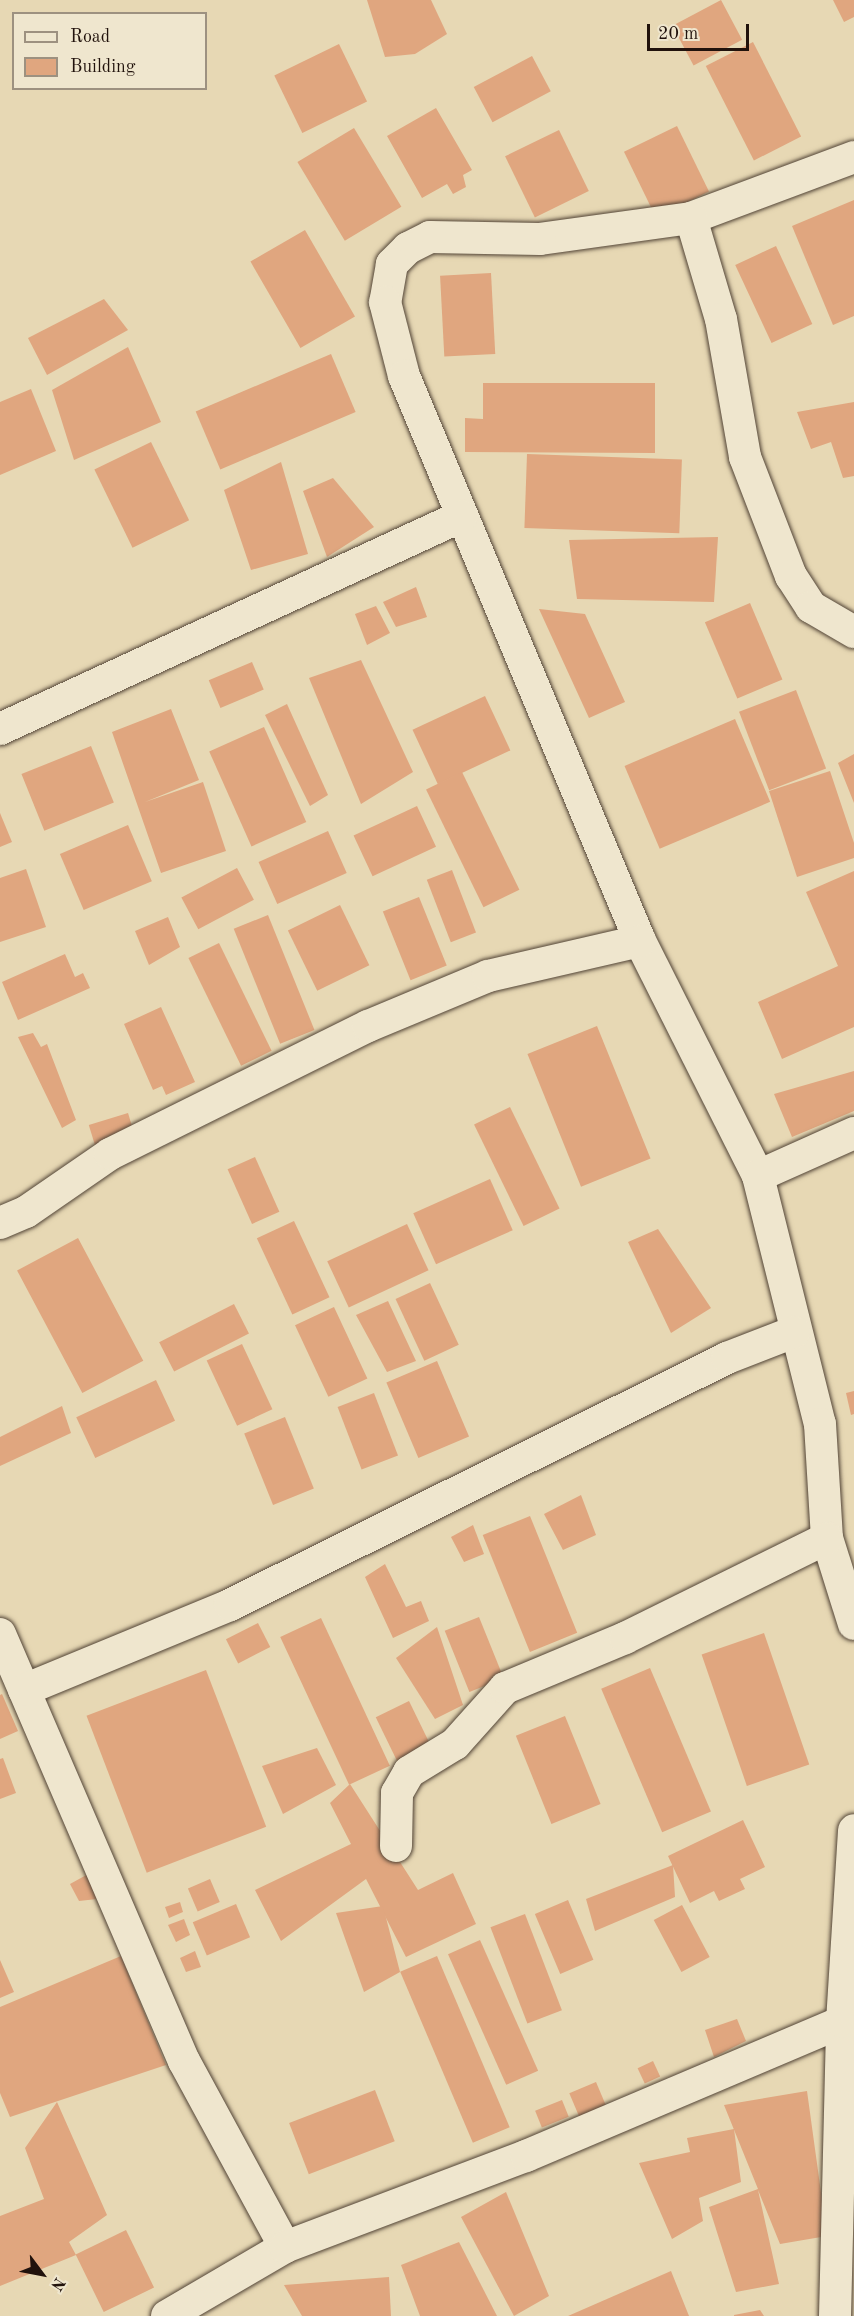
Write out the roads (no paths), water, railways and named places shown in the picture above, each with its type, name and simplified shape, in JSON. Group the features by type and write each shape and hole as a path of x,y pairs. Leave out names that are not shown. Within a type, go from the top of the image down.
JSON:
{"street":[{"path":"854,157 691,218 540,239 430,237 408,248 392,264 385,302 404,376 639,941 758,1176 794,1332 820,1424 827,1538 854,1624"},
{"path":"691,218 721,320 745,457 791,576 811,607 854,632"},
{"path":"0,729 462,516"},
{"path":"0,1222 26,1212 110,1154 368,1026 488,976 639,941"},
{"path":"758,1176 854,1133"},
{"path":"24,1690 230,1605 727,1358 794,1332"},
{"path":"396,1846 397,1793 409,1772 455,1744 505,1688 625,1638 827,1538"},
{"path":"0,1634 184,2061 285,2247"},
{"path":"835,2316 842,2022 854,1830"},
{"path":"167,2316 285,2247 526,2156 842,2022"}]}
